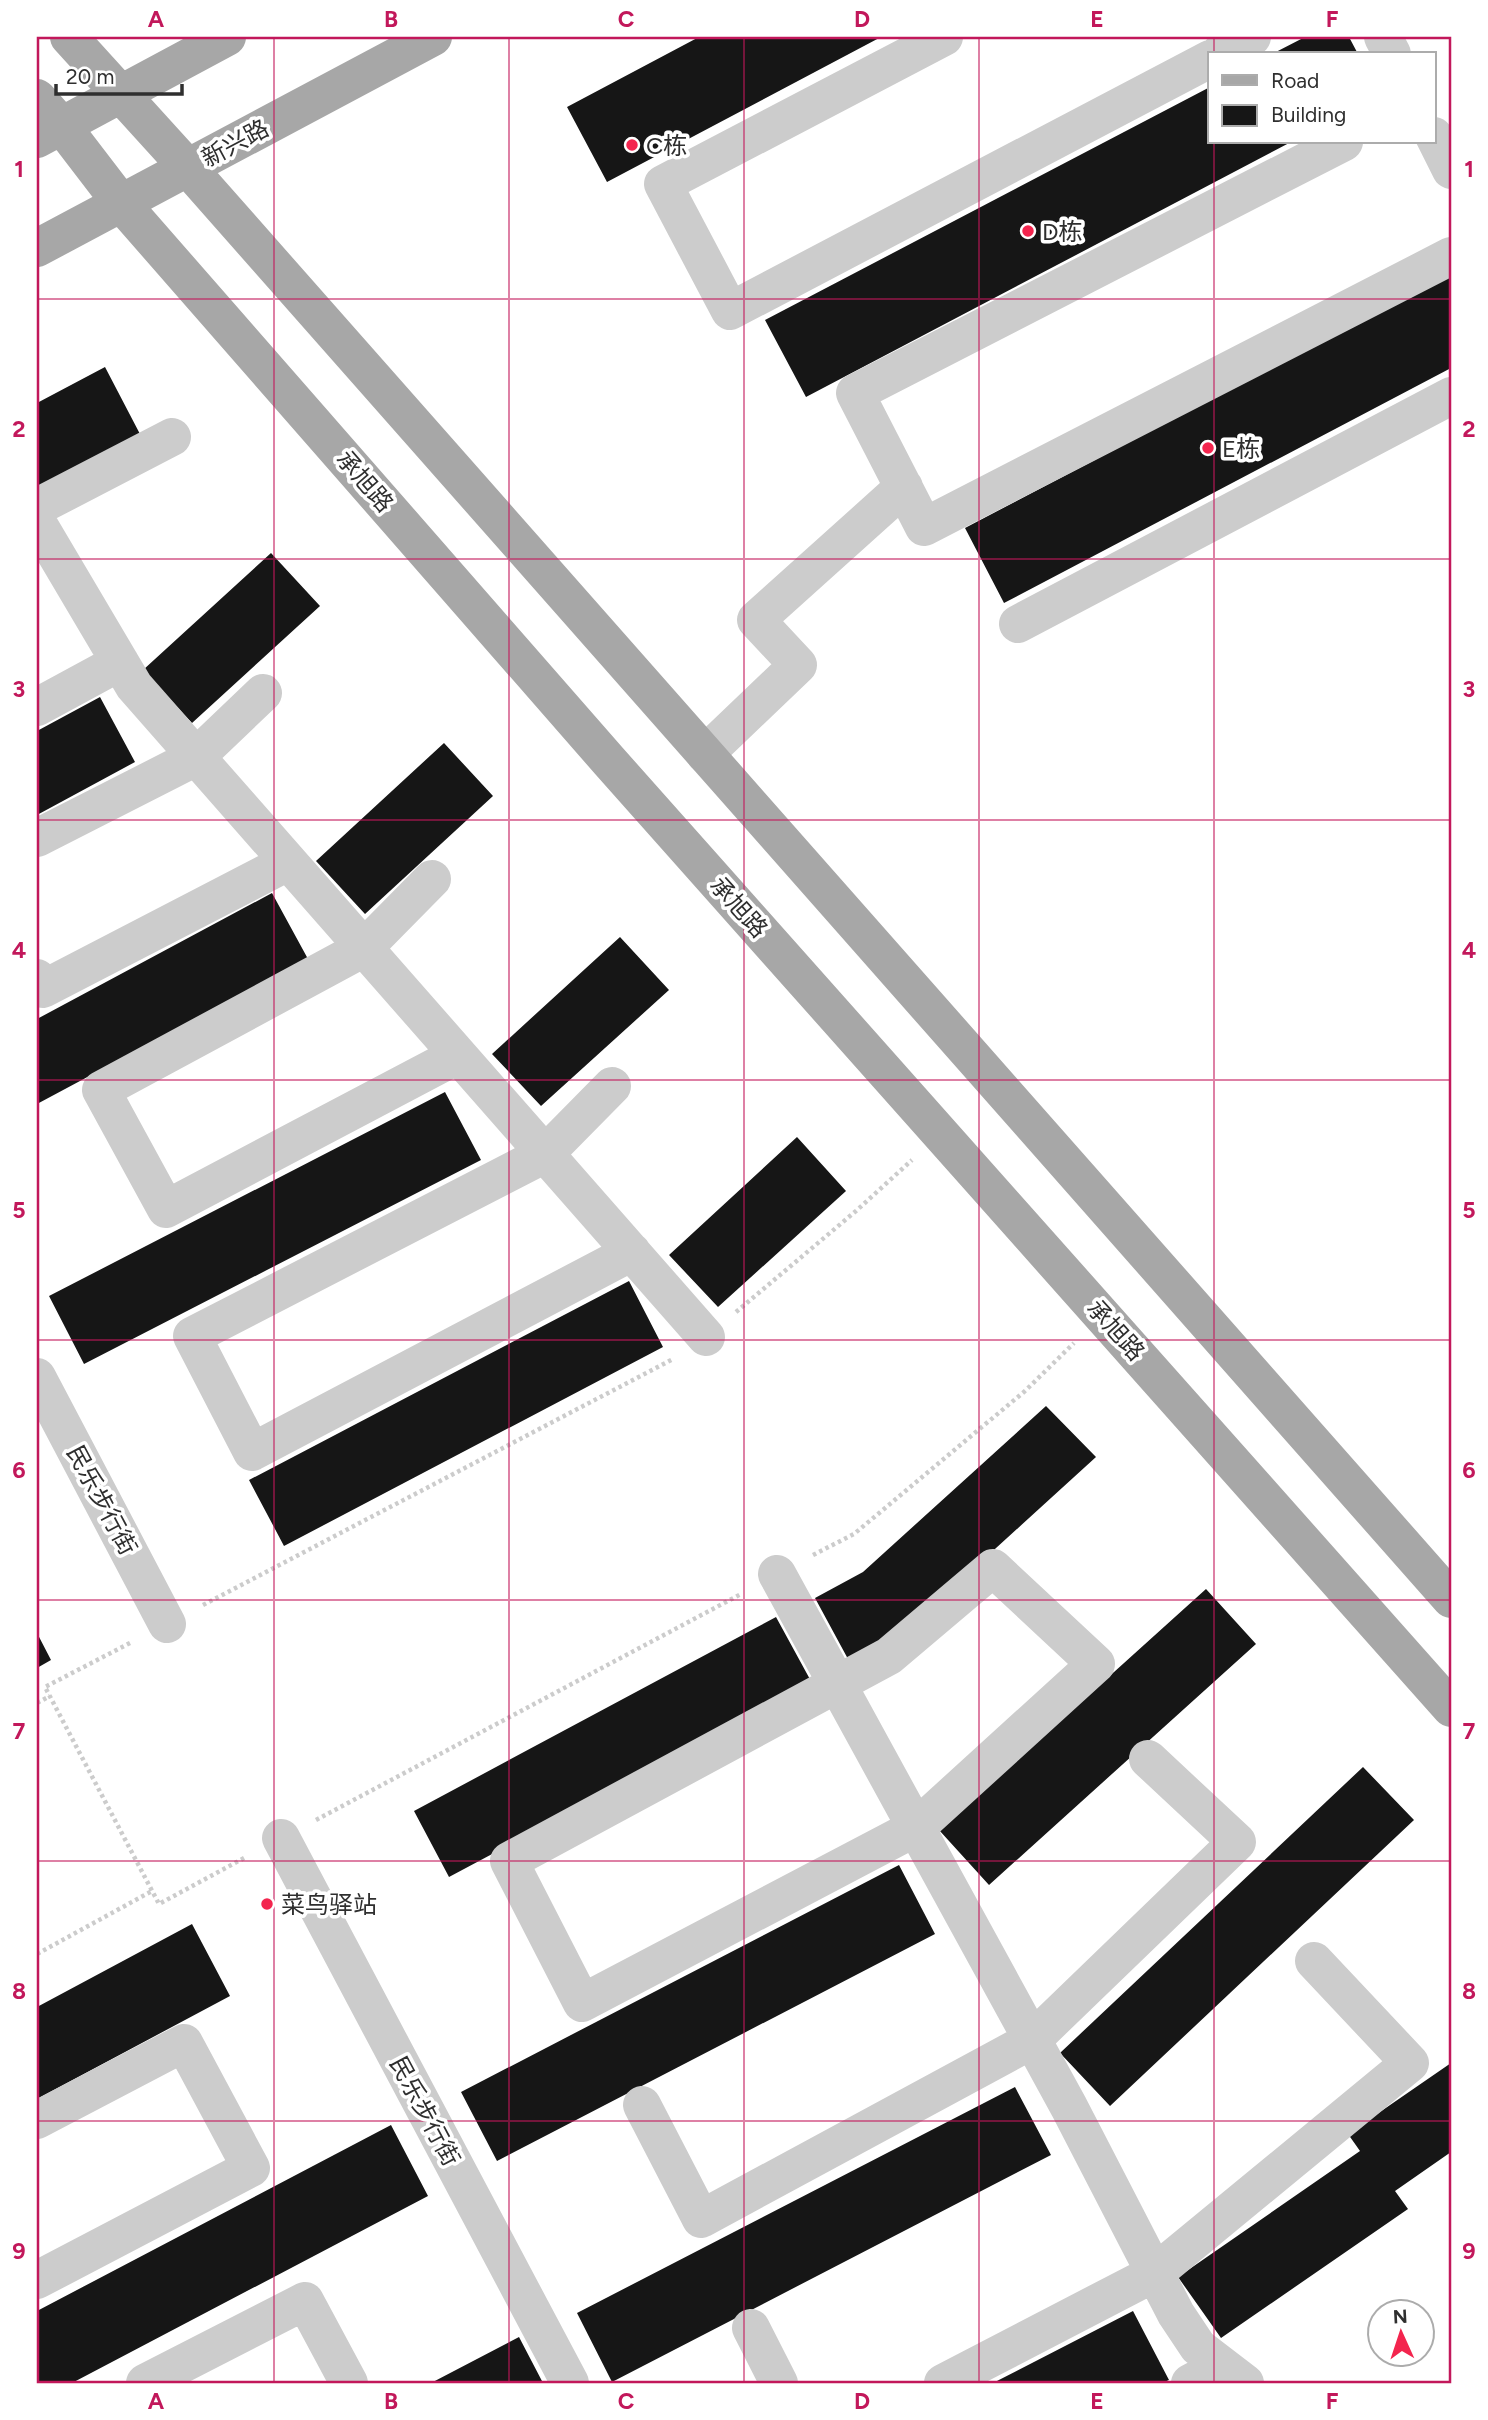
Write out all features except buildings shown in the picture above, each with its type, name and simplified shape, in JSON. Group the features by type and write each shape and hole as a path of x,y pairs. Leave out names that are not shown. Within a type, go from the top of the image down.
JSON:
{"main road":[{"path":"69,37 188,168 1451,1599"},
{"path":"49,132 227,37"},
{"name":"新兴路","path":"37,248 433,37"},
{"name":"承旭路","path":"37,98 49,132 121,203 591,740 1451,1708"}],"street":[{"path":"944,37 663,184 730,311 1208,60"},
{"path":"1223,52 1252,37"},
{"path":"1436,140 1451,170"},
{"path":"1340,144 855,393 925,527 1451,256"},
{"path":"1018,624 1451,396"},
{"path":"37,507 173,437"},
{"path":"705,754 798,665 756,620 904,487"},
{"path":"37,522 134,686 706,1337"},
{"path":"37,706 120,662"},
{"path":"37,838 196,757 263,693"},
{"path":"37,978 43,989 288,862"},
{"path":"432,879 364,948 101,1090 166,1209 458,1055"},
{"path":"612,1086 545,1154 192,1336 252,1452 632,1252"},
{"name":"民乐步行街","path":"37,1377 167,1623"},
{"path":"993,1568 1096,1664 917,1827 582,2003 509,1861 838,1683 889,1656 993,1568"},
{"path":"777,1574 1032,2040 1176,2314 1219,2377"},
{"path":"642,2105 701,2219 1032,2040 1237,1842 1148,1759"},
{"name":"民乐步行街","path":"281,1838 569,2383"},
{"path":"943,2383 1155,2273 1410,2063 1314,1961"},
{"path":"37,2120 184,2043 251,2168 37,2280"},
{"path":"145,2383 305,2301 349,2383"},
{"path":"751,2328 779,2383"}],"path":[{"path":"941,1133 856,1211 693,1348 46,1687 159,1904 854,1534 1025,1391 1103,1315"},
{"path":"37,1703 50,1696"},
{"path":"37,1954 152,1891"}],"place":[{"name":"C栋","path":"632,145"},
{"name":"D栋","path":"1028,231"},
{"name":"E栋","path":"1208,448"},
{"name":"菜鸟驿站","path":"267,1904"}]}
